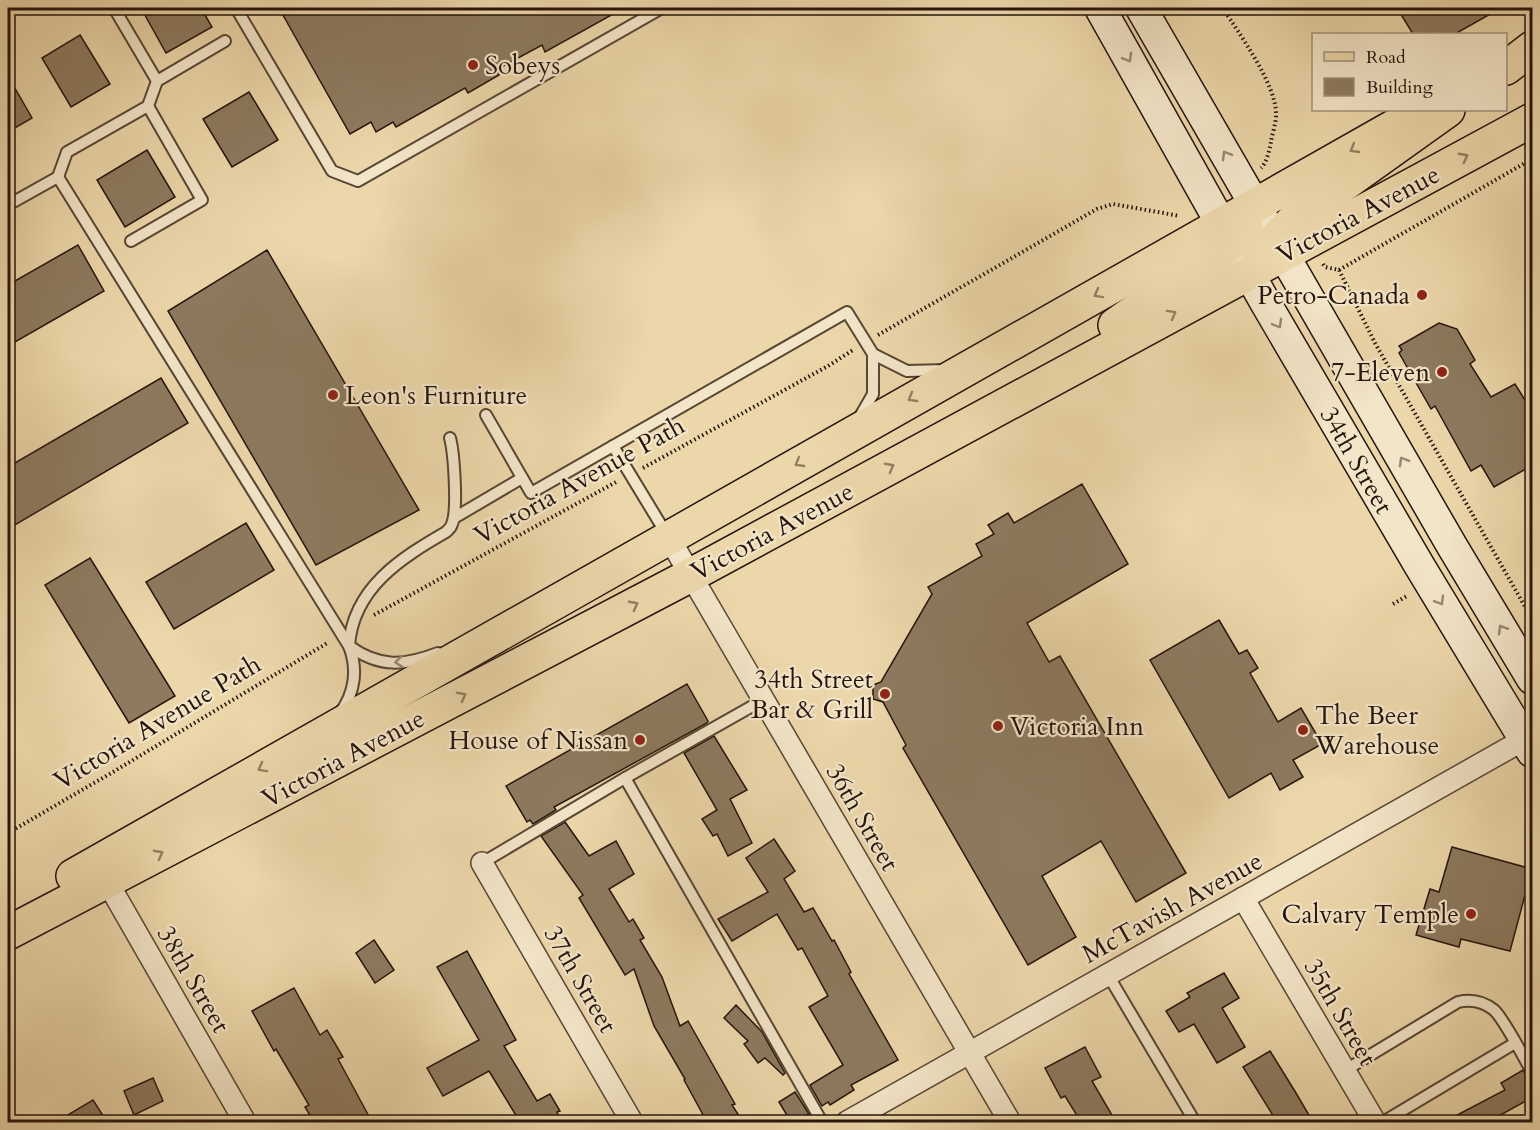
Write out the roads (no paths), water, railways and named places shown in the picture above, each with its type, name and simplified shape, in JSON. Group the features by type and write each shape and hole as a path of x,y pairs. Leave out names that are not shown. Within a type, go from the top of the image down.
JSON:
{"main road":[{"name":"34th Street","path":"1100,8 1248,273 1419,565 1530,742"},
{"name":"34th Street","path":"1141,8 1452,546 1533,680"},
{"path":"1507,62 1533,48"},
{"path":"1507,67 1533,48"},
{"name":"Victoria Avenue","path":"8,933 304,745 963,369 1228,234 1255,206 1421,111"},
{"path":"1278,246 1294,220 1447,111"},
{"name":"Victoria Avenue","path":"8,917 691,575 1248,273 1278,246 1533,120"},
{"path":"981,418 1228,234"},
{"path":"1419,565 1452,546"}],"street":[{"name":"36th Street","path":"669,538 1010,1122"},
{"name":"McTavish Avenue","path":"847,1122 1243,898 1530,742"},
{"name":"37th Street","path":"482,863 632,1122"},
{"name":"38th Street","path":"101,872 245,1122"},
{"name":"35th Street","path":"1243,898 1374,1122"}],"lane":[{"path":"114,8 157,81"},
{"path":"236,8 332,171 358,181 662,8"},
{"path":"8,205 58,177 67,152 148,106 157,81 225,41"},
{"path":"131,241 202,200 148,106"},
{"path":"58,177 345,632 354,659 355,671 348,702 335,720 304,745"},
{"path":"486,415 531,493 847,312 873,354 873,394 850,434"},
{"path":"873,354 907,371 963,369"},
{"path":"345,632 357,610 387,571 406,555 446,532 452,526 454,459 450,438"},
{"path":"613,446 669,538"},
{"path":"454,518 522,478"},
{"path":"348,646 362,656 383,663 399,664 431,656 532,615"},
{"path":"482,863 763,700"},
{"path":"625,778 822,1122"},
{"path":"1108,975 1196,1122"},
{"path":"1344,1071 1458,1002 1468,1000 1479,1002 1495,1011 1533,1072"},
{"path":"1383,1122 1515,1043"}],"place":[{"name":"Sobeys","path":"473,65"},
{"name":"Petro-Canada","path":"1422,295"},
{"name":"7-Eleven","path":"1442,372"},
{"name":"Leon's Furniture","path":"333,395"},
{"name":"34th Street Bar & Grill","path":"885,694"},
{"name":"Victoria Inn","path":"998,726"},
{"name":"The Beer Warehouse","path":"1303,730"},
{"name":"House of Nissan","path":"640,740"},
{"name":"Calvary Temple","path":"1471,914"}]}
